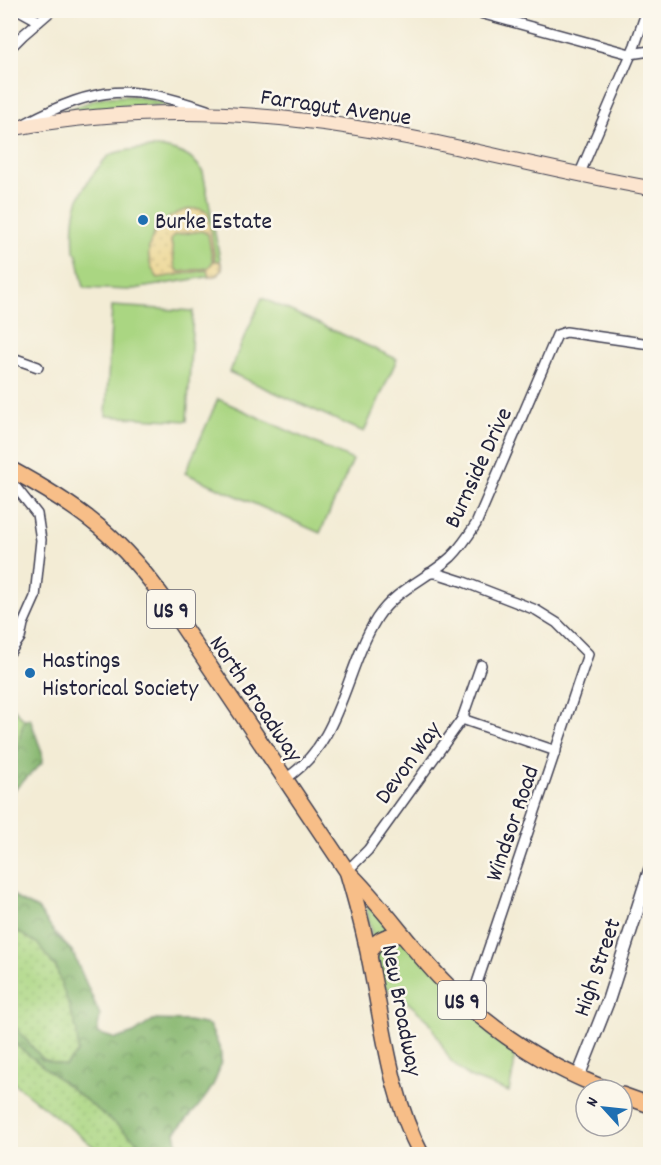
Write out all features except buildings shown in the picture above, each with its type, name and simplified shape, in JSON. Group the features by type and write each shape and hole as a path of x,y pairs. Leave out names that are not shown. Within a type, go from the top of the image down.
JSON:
{"main road":[{"name":"Farragut Avenue","path":"13,129 78,119 128,115 280,118 368,130 651,188"},
{"name":"North Broadway","path":"10,469 88,516 114,538 138,564 169,606 347,871"},
{"name":"US 9","path":"347,871 370,894 442,980 492,1027 518,1046 578,1077"},
{"name":"New Broadway","path":"347,871 369,957 393,1082 404,1118 421,1155"},
{"path":"369,957 370,950 381,939 390,935 403,935"},
{"path":"634,1099 651,1105"}],"street":[{"path":"19,10 39,21"},
{"path":"10,48 52,10"},
{"path":"469,10 630,54 651,51"},
{"path":"580,173 630,54 644,13"},
{"path":"13,129 85,97 122,91 159,96 224,116"},
{"name":"Burnside Drive","path":"285,779 302,768 310,759 335,717 364,644 376,620 389,602 451,556 476,524 557,335 566,332 651,344"},
{"path":"10,357 38,367"},
{"path":"10,480 37,514 41,540 35,597 23,624 20,638 10,652"},
{"name":"Windsor Road","path":"429,573 464,582 536,610 557,623 588,654 476,986 465,1002"},
{"name":"Devon Way","path":"347,871 368,850 462,720 481,665"},
{"path":"462,720 556,751"},
{"name":"High Street","path":"578,1077 608,1001 651,870"}],"green space":[{"path":"133,96 176,105 127,106 61,112 103,97"},
{"name":"Burke Estate","path":"158,147 184,154 203,172 222,269 218,275 128,290 84,288 77,255 74,252 73,239 76,207 84,188 110,155"},
{"name":"Burke Estate","path":"262,298 397,359 364,432 229,372"},
{"path":"112,306 193,311 187,421 106,416"},
{"path":"218,399 353,460 320,533 185,473"},
{"path":"10,704 24,720 30,718 43,762 11,793"},
{"path":"10,705 24,720 16,753 11,762"},
{"path":"11,893 19,900 38,909 56,935 72,951 100,1015 97,1033 116,1039 134,1033 153,1020 188,1021 209,1025 221,1052 220,1067 205,1098 175,1132 177,1142 190,1154 153,1154 11,1041 11,1022 43,1059 65,1000 56,968 37,944 11,928"},
{"path":"366,906 378,912 514,1047 514,1067 509,1092 469,1077 450,1060 429,1021 405,1000 382,985"},
{"path":"11,928 37,943 56,968 77,1031 78,1052 65,1066 43,1059 11,1022"},
{"path":"10,1041 153,1154 103,1154 11,1081"}],"sand":[{"path":"201,209 208,213 215,261 220,261 222,269 218,275 209,277 207,270 158,278 151,267 149,256 153,235 168,218 178,212","holes":["202,231 208,234 213,262 208,268 180,272 175,268 171,240 174,235"]}],"place":[{"name":"Burke Estate","path":"143,220"},
{"name":"Hastings Historical Society","path":"30,673"}]}
